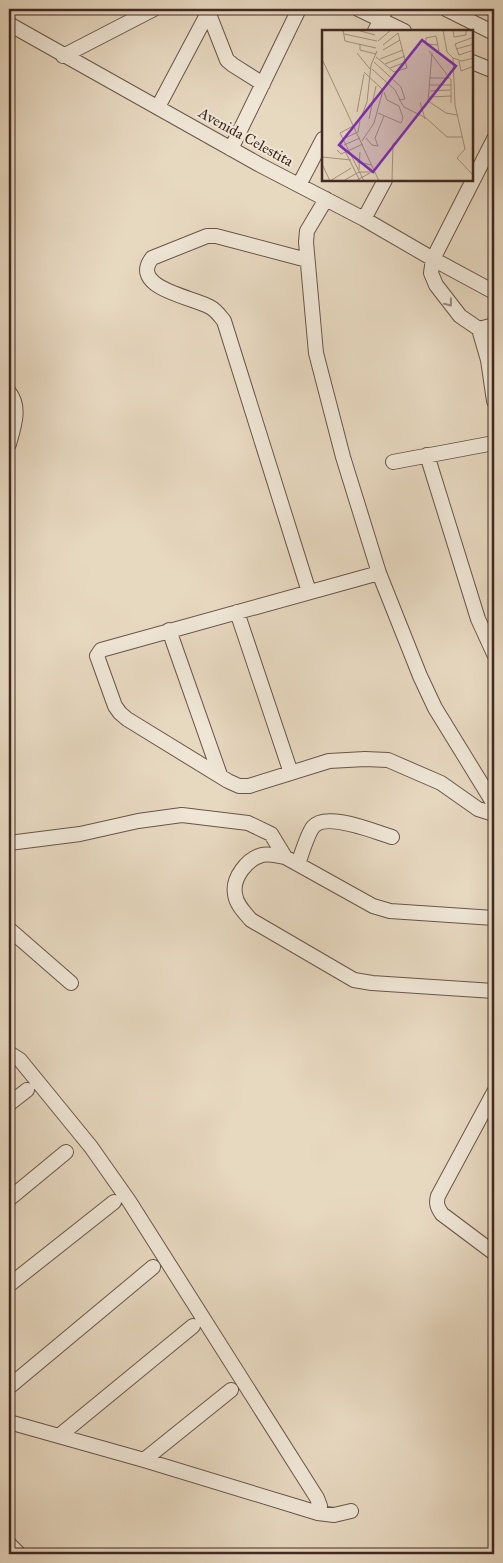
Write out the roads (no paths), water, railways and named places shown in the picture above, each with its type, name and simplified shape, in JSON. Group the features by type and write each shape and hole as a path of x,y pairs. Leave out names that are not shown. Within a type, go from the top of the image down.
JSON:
{"street":[{"path":"63,56 154,9"},
{"path":"231,149 299,9"},
{"path":"446,9 463,25 494,33"},
{"path":"208,10 228,60 263,84"},
{"path":"158,107 208,10"},
{"path":"373,15 402,30"},
{"name":"Avenida Celestita","path":"9,24 231,149 494,292"},
{"path":"473,62 493,68"},
{"path":"473,180 494,139"},
{"path":"299,185 322,142"},
{"path":"364,220 384,181"},
{"path":"472,181 432,259 431,273 436,284 460,316 479,329 488,360 494,401"},
{"path":"326,199 307,231 307,260 316,353 343,457 380,573 420,676 435,708 494,804"},
{"path":"307,260 216,236 207,236 152,258 147,264 146,272 150,279 158,286 210,307 224,321 309,592"},
{"path":"479,329 494,325"},
{"path":"9,392 14,398 16,409 9,444"},
{"path":"393,462 494,443"},
{"path":"427,455 478,619 494,654"},
{"path":"380,573 101,650 97,656 115,706 127,719 239,786 250,786 329,761 388,760 440,783 478,809 494,814"},
{"path":"237,612 291,773"},
{"path":"169,630 220,775"},
{"path":"9,843 80,834 138,821 182,815 248,823 271,834 292,860"},
{"path":"292,860 313,827 320,821 336,820 392,837"},
{"path":"494,918 390,911 373,906 292,860 276,855 262,855 242,869 236,880 234,892 239,905 251,920 354,980 372,983 494,991"},
{"path":"9,929 71,983"},
{"path":"9,1053 20,1060 91,1147 130,1201 317,1498 320,1506 318,1513"},
{"path":"9,1104 27,1090"},
{"path":"493,1249 442,1214 436,1203 494,1092"},
{"path":"9,1199 66,1152"},
{"path":"9,1286 114,1202"},
{"path":"9,1387 153,1266"},
{"path":"59,1436 193,1326"},
{"path":"144,1460 231,1390"},
{"path":"9,1422 144,1460 318,1513 334,1515 351,1511"},
{"path":"9,1544 19,1554"}]}
